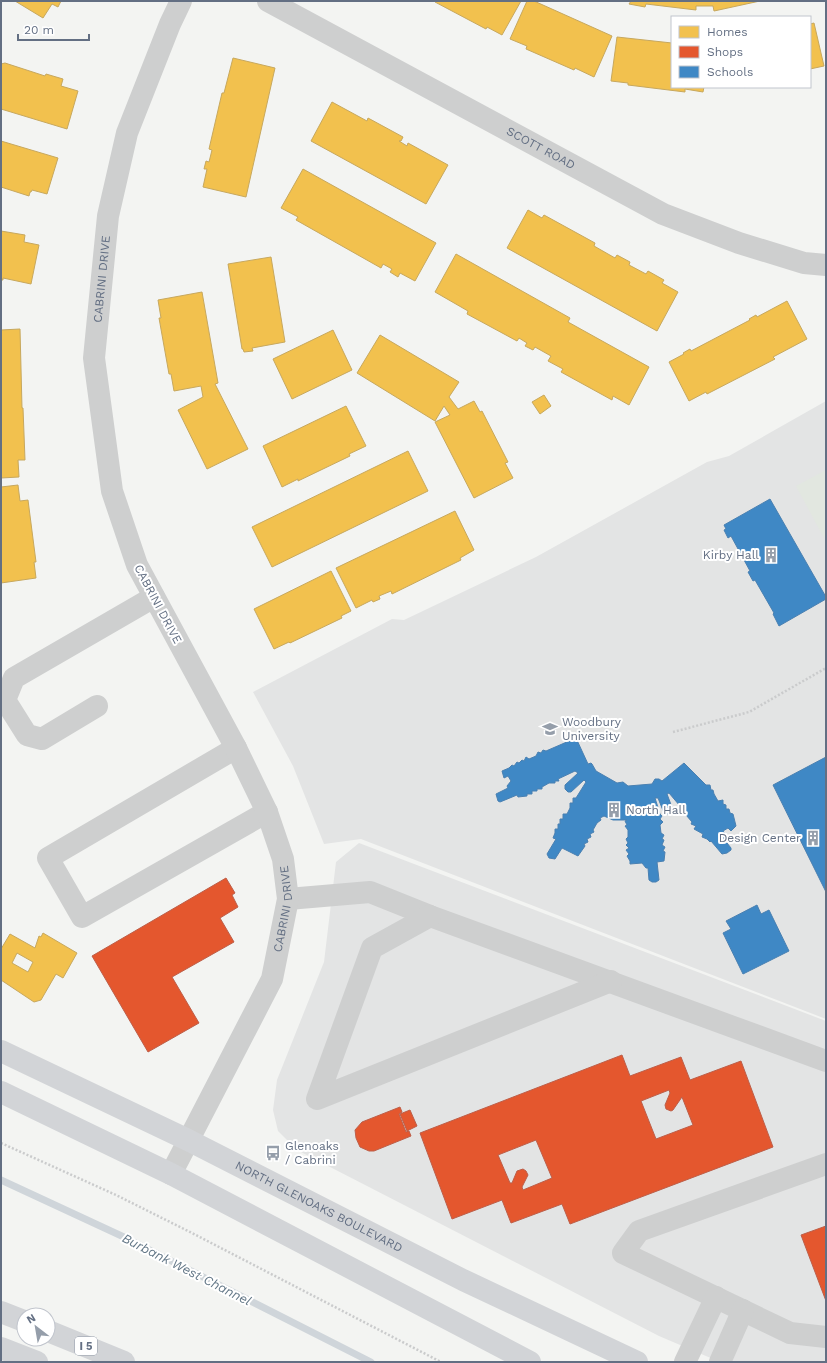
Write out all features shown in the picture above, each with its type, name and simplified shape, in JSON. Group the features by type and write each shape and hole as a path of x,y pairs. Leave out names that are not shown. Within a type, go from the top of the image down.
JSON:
{"main road":[{"name":"NORTH GLENOAKS BOULEVARD","path":"1,1051 188,1140 463,1280 637,1362"},
{"path":"1,1092 170,1174 530,1362"},
{"path":"1,1312 16,1318"},
{"name":"I 5","path":"56,1334 124,1362"},
{"path":"1,1348 37,1362"}],"street":[{"name":"CABRINI DRIVE","path":"170,1174 272,979 288,899 283,859 268,812 236,748 137,565 112,492 94,358 108,216 127,132 170,24 182,1"},
{"name":"SCOTT ROAD","path":"268,1 663,214 740,243 775,254 804,263 826,265"},
{"path":"97,706 42,739 27,735 5,700 14,678 154,597"},
{"path":"236,748 48,858 82,917 268,812"},
{"path":"288,899 370,892 430,916 826,1061"},
{"path":"430,916 372,948 316,1099 611,981"},
{"path":"826,1164 639,1231 624,1253 790,1333 826,1338"},
{"path":"685,1362 716,1297"},
{"path":"720,1362 743,1310"}],"path":[{"path":"673,732 749,712 826,668"},
{"path":"1,1143 116,1195 441,1362"}],"shaded area":[{"name":"Woodbury University","path":"826,401 826,1019 361,839 324,844 293,766 253,692 392,619 404,620 536,557 707,462 729,456"},
{"path":"826,470 826,536 824,538 796,486"},
{"path":"359,843 826,1021 826,1362 720,1362 659,1336 297,1150 278,1131 273,1110 277,1080 324,962 336,862"}],"building: Homes":[{"path":"15,1 61,1 58,7 52,4 43,18"},
{"path":"521,1 502,35 487,27 486,29 435,2"},
{"path":"527,1 534,1 612,36 594,77 526,49 527,46 510,39"},
{"path":"631,1 760,1 714,11 713,6 696,6 696,10 646,4 645,7 629,4"},
{"path":"814,23 824,66 811,69 811,24"},
{"path":"617,37 671,43 671,88 704,88 703,92 685,89 685,92 628,85 628,83 611,81"},
{"path":"233,58 275,68 246,197 203,187 207,169 204,169 206,161 209,162 212,150 209,149 222,93 224,93"},
{"path":"5,63 45,76 46,74 63,79 61,86 78,91 67,129 1,109 1,64"},
{"path":"332,102 367,121 368,118 403,137 401,141 399,141 407,146 408,143 448,165 426,204 311,141"},
{"path":"1,141 58,158 47,194 32,190 29,196 1,187"},
{"path":"303,169 436,243 415,281 400,273 398,277 390,272 392,269 383,264 381,268 296,220 298,217 281,208"},
{"path":"528,210 542,218 544,215 595,243 594,246 615,258 617,255 630,262 629,265 646,274 648,271 664,280 662,283 678,292 657,331 507,248"},
{"path":"1,231 25,235 24,242 39,245 31,284 3,278 3,280 1,280"},
{"path":"456,254 570,318 568,322 649,367 629,405 613,396 612,400 561,372 563,369 548,361 551,356 535,347 533,350 525,346 527,343 519,338 517,341 467,314 468,311 435,292"},
{"path":"271,257 285,342 252,348 253,351 244,352 242,349 228,264"},
{"path":"202,292 218,383 215,384 248,449 207,469 178,410 203,397 201,386 174,391 171,374 169,374 159,318 161,318 158,300"},
{"path":"787,301 807,339 773,357 775,359 707,394 706,392 689,401 669,362 690,349 691,351 750,320 749,319 756,315 757,317"},
{"path":"20,329 25,460 18,460 19,477 1,478 1,330"},
{"path":"333,330 352,370 292,399 273,359"},
{"path":"380,335 459,382 449,397 458,409 474,401 480,412 482,411 508,462 505,463 513,478 474,498 435,422 450,415 444,406 435,421 357,373"},
{"path":"544,395 551,406 540,414 532,402"},
{"path":"346,406 366,446 349,454 350,456 282,487 263,446"},
{"path":"408,451 428,491 272,567 252,527"},
{"path":"18,485 20,501 28,500 36,562 34,562 36,578 1,583 1,487"},
{"path":"455,511 474,550 460,558 461,560 392,594 391,591 379,596 380,599 373,602 372,600 356,608 336,568"},
{"path":"331,571 351,611 341,616 342,618 274,649 254,609"},
{"path":"43,933 77,953 63,978 56,974 41,1000 34,1002 1,980 1,949 10,934 35,948 39,936 41,937","holes":["17,953 33,962 28,972 12,963"]}],"building: Shops":[{"path":"226,878 235,893 232,895 238,907 220,918 234,942 172,977 199,1023 148,1052 92,956"},
{"path":"622,1055 630,1076 681,1057 690,1080 741,1061 773,1147 570,1224 562,1204 511,1223 502,1200 452,1219 420,1133","holes":["669,1090 670,1093 665,1105 666,1109 671,1111 673,1110 682,1097 693,1125 656,1139 641,1101","536,1140 552,1178 523,1190 522,1187 528,1175 526,1171 523,1169 517,1171 512,1183 510,1183 498,1155"]},
{"path":"400,1107 402,1112 399,1114 406,1132 409,1131 411,1136 374,1151 369,1151 360,1147 356,1138 355,1130 362,1122"},
{"path":"410,1110 417,1126 407,1131 400,1114"},
{"path":"826,1226 826,1301 801,1235"}],"building: Schools":[{"name":"Kirby Hall","path":"770,499 826,597 826,599 779,626 773,614 774,613 755,580 753,581 748,572 750,571 731,536 728,538 724,530 726,529 724,525"},
{"name":"North Hall","path":"576,738 588,764 591,763 596,771 617,783 623,782 628,786 652,784 655,779 662,781 684,763 706,785 710,785 711,790 713,790 718,801 723,800 723,804 726,805 726,809 729,809 730,813 733,814 736,826 731,831 728,828 723,831 726,835 723,838 731,850 722,854 711,841 710,842 702,837 703,834 694,829 696,826 691,824 692,822 686,815 683,814 684,811 679,810 680,806 669,793 667,794 673,810 668,814 664,813 658,798 655,798 662,816 660,819 663,822 660,825 661,833 664,835 662,845 665,847 663,851 665,852 664,861 657,862 659,880 656,882 649,880 648,868 646,868 642,863 630,864 627,856 629,854 626,850 629,848 626,845 628,843 626,839 628,837 628,830 625,826 627,825 625,821 627,820 613,820 604,816 600,818 601,820 597,823 593,830 594,832 590,834 591,837 587,839 588,842 584,844 585,846 578,856 562,848 555,859 549,858 547,854 556,839 553,838 555,829 558,829 560,819 563,819 563,814 567,814 570,808 570,803 573,803 573,798 576,798 586,782 584,780 571,792 568,792 565,789 565,785 578,773 575,771 558,779 559,781 555,781 555,783 549,783 542,787 542,789 532,791 532,794 527,794 527,796 518,797 517,795 500,802 498,801 496,794 508,788 507,786 511,781 508,776 504,778 502,771 512,765 514,766 517,762 519,763 522,760 524,761 526,757 529,759 536,756 538,752 541,753 543,750 546,751"},
{"name":"Design Center","path":"826,757 826,892 773,785"},
{"path":"757,905 761,914 769,910 789,951 743,974 723,933 731,929 726,921"}],"waterway":[{"name":"Burbank West Channel","path":"1,1180 126,1238 371,1362"}],"place":[{"name":"Kirby Hall","path":"771,555"},
{"name":"Woodbury University","path":"550,729"},
{"name":"North Hall","path":"614,810"},
{"name":"Design Center","path":"813,838"},
{"name":"Glenoaks / Cabrini","path":"273,1153"}]}
